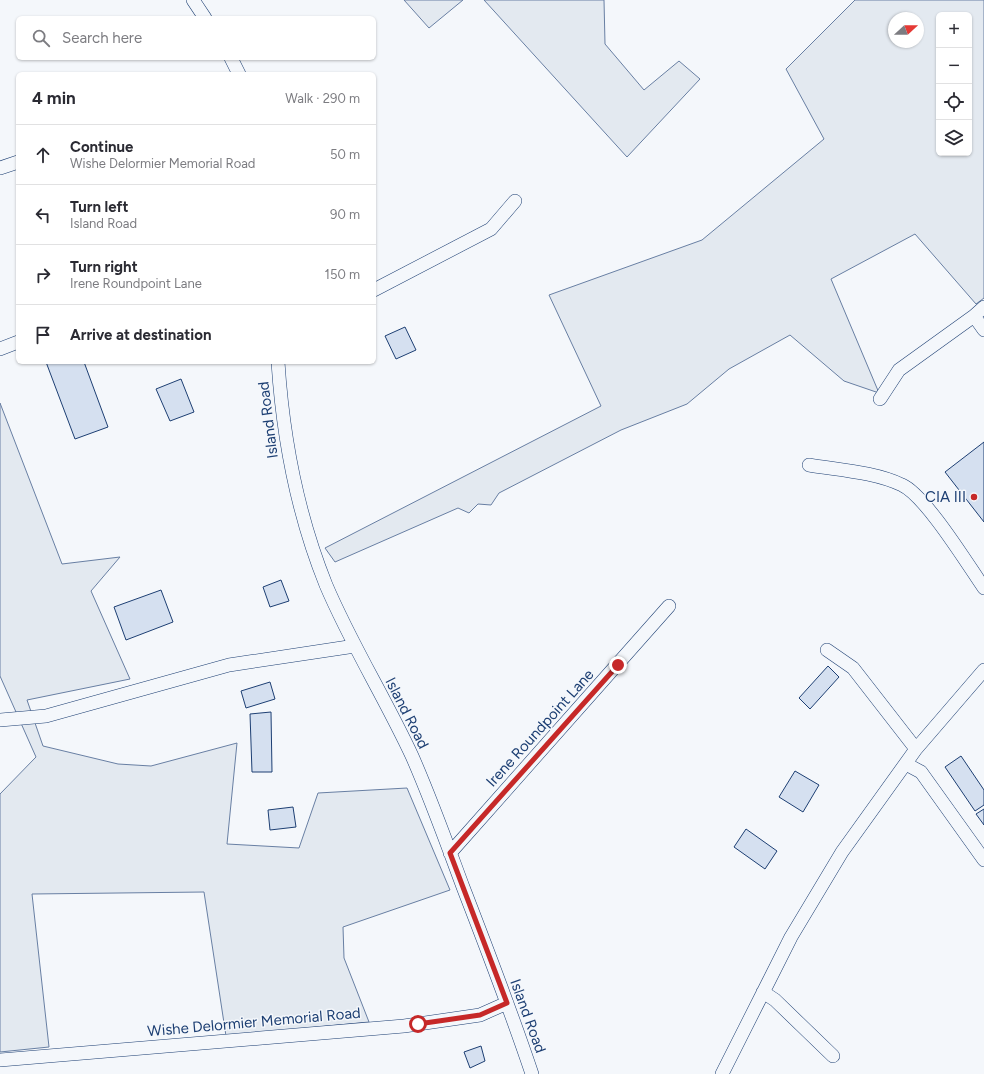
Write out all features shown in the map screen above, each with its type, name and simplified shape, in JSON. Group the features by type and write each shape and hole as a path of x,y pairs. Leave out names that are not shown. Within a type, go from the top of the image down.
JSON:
{"street":[{"path":"193,0 204,16"},
{"path":"232,60 238,72"},
{"path":"0,168 16,163"},
{"path":"376,289 491,229 516,201"},
{"path":"880,399 899,370 974,316 984,307"},
{"path":"974,316 984,330"},
{"path":"0,349 16,343"},
{"name":"Island Road","path":"278,364 282,416 297,500 310,542 327,586 355,646 412,756 507,1003 532,1074"},
{"path":"809,465 860,473 903,485 921,498 984,588"},
{"name":"Irene Roundpoint Lane","path":"450,853 669,606"},
{"path":"0,720 46,716 229,665 355,646"},
{"path":"827,650 853,668 916,749"},
{"path":"722,1074 791,937 842,852 916,749 984,670"},
{"path":"906,764 921,772 984,860"},
{"path":"763,992 775,1000 833,1056"},
{"name":"Wishe Delormier Memorial Road","path":"0,1060 404,1026 480,1015 507,1003"}],"shaded area":[{"path":"404,0 463,0 429,28"},
{"path":"484,0 604,0 605,44 644,90 679,61 700,79 627,157"},
{"path":"855,0 984,0 984,298 976,304 915,234 831,279 879,393 844,381 790,335 729,369 687,404 621,430 499,493 491,505 478,504 469,513 458,508 335,562 325,548 601,406 549,295 702,240 824,139 786,69"},
{"path":"0,403 62,564 120,557 91,591 130,679 27,700 43,746 118,764 151,766 237,743 227,844 299,848 318,793 407,788 450,890 343,927 344,958 369,1022 226,1036 204,892 32,894 49,1047 0,1052 0,794 36,757 0,676"}],"building":[{"path":"405,327 416,350 396,359 385,336"},
{"path":"47,364 85,364 108,427 75,439"},
{"path":"181,379 194,412 170,421 156,389"},
{"name":"CIA III","path":"984,442 984,522 945,472"},
{"path":"281,580 289,601 270,607 263,587"},
{"path":"161,590 173,622 126,640 114,607"},
{"path":"828,666 839,677 810,709 799,698"},
{"path":"270,682 275,699 246,708 241,691"},
{"path":"271,712 272,772 252,772 250,714"},
{"path":"961,756 984,790 984,805 975,811 945,767"},
{"path":"795,771 819,785 803,812 779,797"},
{"path":"293,807 296,827 270,830 268,810"},
{"path":"984,809 984,825 976,814"},
{"path":"746,829 777,851 765,869 734,847"},
{"path":"481,1046 485,1061 470,1068 464,1052"}],"place":[{"name":"CIA III","path":"974,497"}],"route":[{"path":"418,1024 480,1015 507,1003 450,853 618,665"}]}
